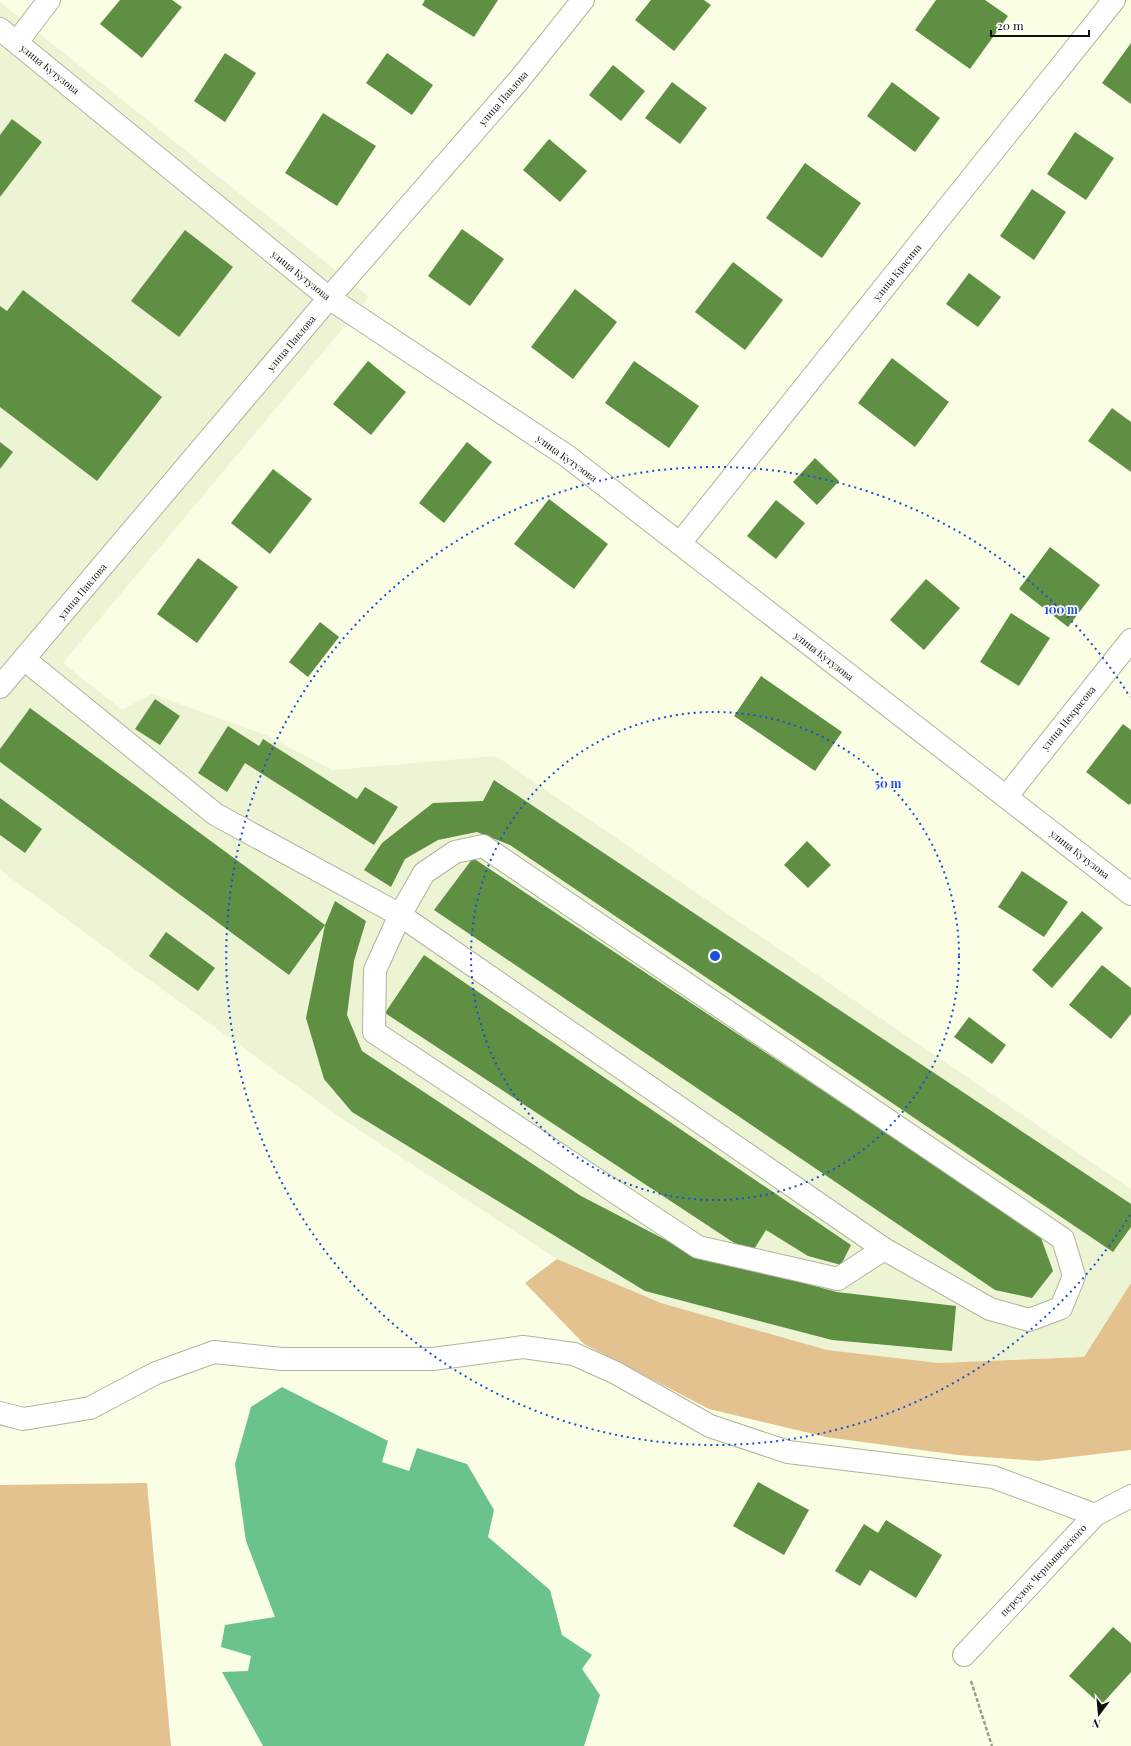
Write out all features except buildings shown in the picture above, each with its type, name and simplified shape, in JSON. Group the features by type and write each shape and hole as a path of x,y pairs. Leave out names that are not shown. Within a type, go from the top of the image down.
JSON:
{"street":[{"path":"8,35 49,0"},
{"name":"улица Павлова","path":"0,688 329,298 519,80 583,0"},
{"name":"улица Красина","path":"680,544 1114,0"},
{"name":"улица Кутузова","path":"8,35 329,298 567,456 1131,894"},
{"name":"улица Некрасова","path":"1006,796 1131,640"},
{"path":"24,659 215,814 400,916 884,1249 990,1309 1029,1320 1061,1308 1074,1276 1063,1239 483,846 455,852 424,873 400,916 375,970 374,1032 698,1247 838,1279 884,1249"},
{"path":"0,1412 23,1419 90,1408 156,1373 214,1352 282,1359 434,1359 523,1347 574,1354 616,1373 710,1426 788,1452 993,1477 1095,1515"},
{"name":"переулок Чернышевского","path":"964,1655 1095,1515 1131,1496"}],"path":[{"path":"964,1655 992,1746"}],"shaded area":[{"path":"0,2 369,297 63,663 122,710 152,694 266,735 332,770 496,756 1131,1189 1131,1283 1084,1357 939,1363 827,1350 661,1303 557,1259 344,1120 163,990 0,870"},
{"path":"557,1259 661,1303 827,1350 939,1363 1084,1357 1131,1283 1131,1450 1038,1461 958,1455 826,1437 709,1409 584,1344 525,1283"},
{"path":"282,1387 388,1441 382,1462 409,1471 417,1448 467,1464 494,1510 488,1537 550,1590 562,1635 592,1655 582,1669 600,1695 584,1746 263,1746 222,1672 248,1671 251,1656 221,1647 225,1625 275,1617 246,1541 235,1464 251,1407"},
{"path":"147,1483 171,1746 0,1746 0,1485"}]}
